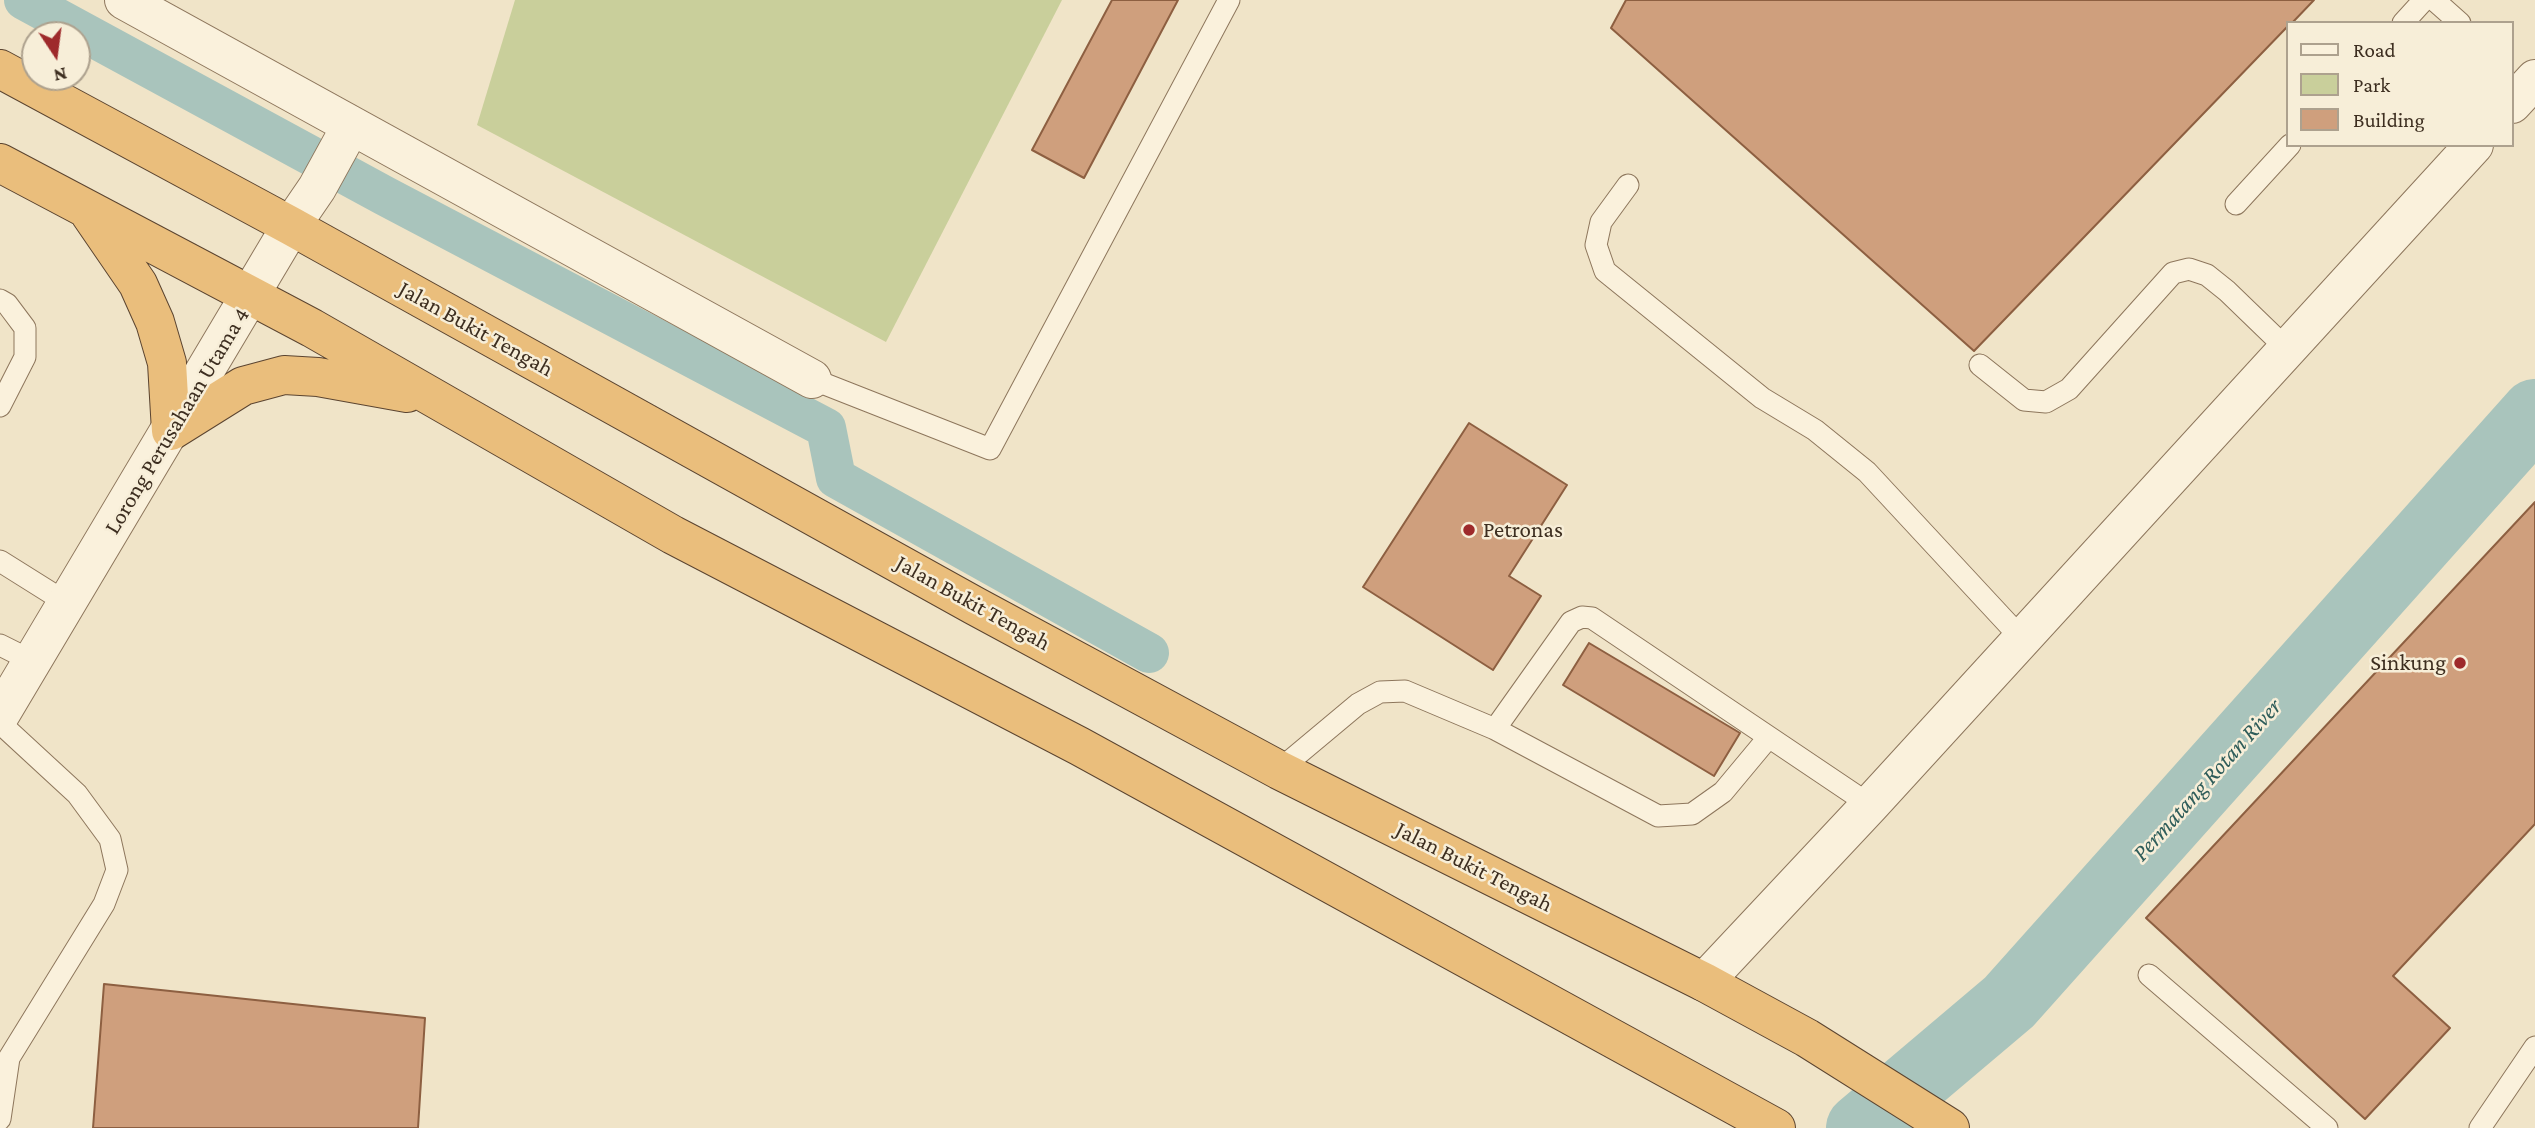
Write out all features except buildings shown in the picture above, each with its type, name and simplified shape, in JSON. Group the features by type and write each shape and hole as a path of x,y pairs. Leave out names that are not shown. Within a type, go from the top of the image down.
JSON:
{"highway":[{"name":"Jalan Bukit Tengah","path":"0,69 291,226 975,606 1279,769 1704,982 1807,1038 1937,1120"},
{"path":"0,163 251,296 673,535 1079,746 1762,1120"},
{"path":"87,209 138,284 155,322 167,363 171,431 243,386 284,374 318,377 433,397"}],"street":[{"path":"124,0 343,140 812,379"},
{"name":"Lorong Perusahaan Utama 4","path":"0,715 16,653 67,603 291,226 317,188 343,140"},
{"path":"1704,982 1870,805 2472,147"}],"lane":[{"path":"812,379 990,449 1229,0"},
{"path":"2405,21 2424,0"},
{"path":"2434,0 2458,21"},
{"path":"2235,204 2288,147"},
{"path":"1628,185 1601,222 1596,245 1605,271 1762,398 1815,430 1867,472 2022,639"},
{"path":"1980,365 2024,400 2046,402 2070,389 2173,272 2189,269 2207,275 2227,291 2287,349"},
{"path":"0,300 7,304 25,328 25,357 0,406"},
{"path":"0,561 67,603"},
{"path":"1495,729 1571,622 1582,617 1592,618 1870,805"},
{"path":"1279,769 1358,704 1380,692 1405,691 1495,729 1658,816 1692,814 1723,792 1768,738"},
{"path":"0,723 77,794 110,839 117,870 104,904 9,1058 0,1119"},
{"path":"2149,975 2327,1128"},
{"path":"2480,1128 2535,1047"}],"green space":[{"path":"515,0 1062,0 886,342 477,125"}],"waterway":[{"path":"24,0 385,196 826,428 836,478 1149,653"},
{"name":"Permatang Rotan River","path":"1860,1128 2009,1002 2535,413"}],"place":[{"name":"Petronas","path":"1469,530"},
{"name":"Sinkung","path":"2460,663"}]}
